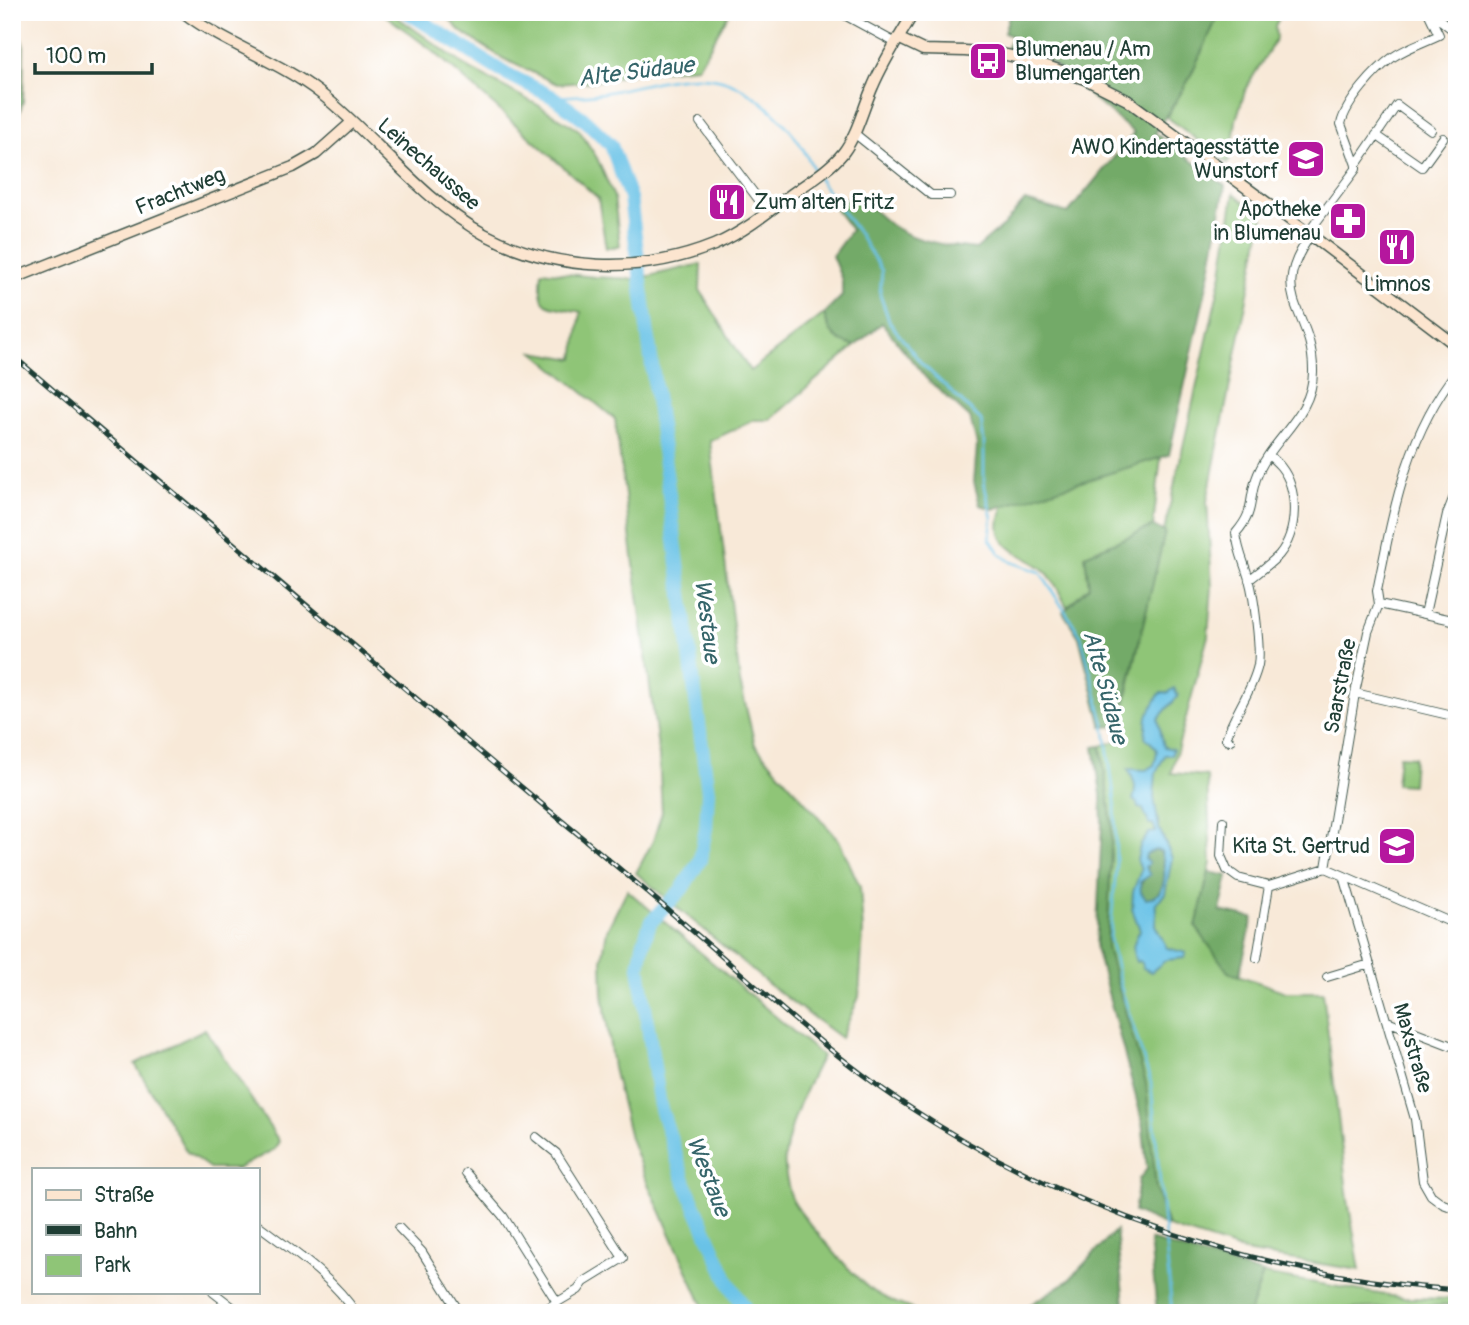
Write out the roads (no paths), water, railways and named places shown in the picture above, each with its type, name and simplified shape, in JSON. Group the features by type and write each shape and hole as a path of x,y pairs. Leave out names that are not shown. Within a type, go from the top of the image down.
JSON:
{"street":[{"name":"Leinechaussee","path":"183,12 207,28 292,73 320,93 440,203 483,233 540,257 574,263 610,265 663,260 715,244 736,234 828,167 842,153 854,133 880,69 914,12"},
{"path":"839,12 897,41 923,50 1006,55 1059,69 1127,100 1457,346"},
{"path":"1429,12 1454,31"},
{"path":"1429,12 1439,35"},
{"path":"1356,165 1341,121 1362,87 1393,57 1439,35 1454,31"},
{"path":"1230,741 1226,739 1233,717 1245,698 1259,662 1249,580 1238,552 1236,533 1248,519 1256,479 1269,455 1302,412 1311,386 1312,359 1302,320 1291,293 1290,282 1298,255 1398,105 1431,130"},
{"name":"Frachtweg","path":"12,279 293,167 316,154 352,122"},
{"path":"700,122 768,212"},
{"path":"854,133 931,195 950,195"},
{"path":"1376,135 1422,167 1443,138"},
{"path":"1457,281 1457,293"},
{"name":"Saarstraße","path":"1326,868 1355,693 1368,632 1379,604 1377,591 1401,478 1428,416 1457,371"},
{"path":"1249,580 1279,554 1292,522 1295,504 1282,467 1269,455"},
{"path":"1425,614 1447,514 1457,489"},
{"path":"1379,604 1457,621"},
{"path":"1355,693 1457,717"},
{"path":"1223,821 1221,856 1227,870 1238,878 1269,886 1326,868 1457,925"},
{"name":"Maxstraße","path":"1344,876 1415,1119 1423,1181 1432,1195 1443,1204 1457,1209"},
{"path":"1257,958 1269,886"},
{"path":"1327,977 1370,964"},
{"path":"1387,1021 1457,1048"},
{"path":"536,1138 556,1153 623,1258 540,1313"},
{"path":"466,1173 488,1196 516,1234 557,1301"},
{"path":"259,1226 326,1278 356,1313"},
{"path":"399,1228 422,1252 460,1313"},
{"path":"215,1294 240,1313"}],"water":[{"path":"1174,688 1178,696 1158,719 1164,747 1173,749 1172,755 1165,755 1156,773 1154,797 1159,828 1172,858 1165,894 1156,903 1155,925 1167,948 1186,953 1184,958 1166,960 1151,972 1143,968 1140,961 1136,962 1134,957 1134,946 1140,930 1132,909 1133,892 1141,870 1137,860 1140,846 1149,833 1156,832 1153,824 1149,824 1143,809 1138,808 1133,800 1135,784 1128,769 1146,770 1154,765 1157,751 1145,737 1147,716 1160,693 1168,693","holes":["1155,850 1161,851 1164,881 1159,893 1146,899 1141,893 1140,882 1150,875 1145,867 1149,864 1145,859 1146,854"]}],"waterway":[{"name":"Westaue","path":"407,12 501,71 553,97 584,119 611,145 630,198 708,792 706,828 700,860 682,889 650,923 639,967 660,1106 685,1183 729,1283 748,1313"},
{"name":"Alte Südaue","path":"553,97 610,92 683,78 725,81 762,102 784,123 800,144 815,172"},
{"name":"Alte Südaue","path":"818,178 882,271 880,295 890,323 922,364 981,420 984,483 992,518 990,539 1000,554 1011,562 1040,572 1081,636 1104,724 1115,802 1116,868 1110,939 1121,987 1151,1083 1172,1313"}],"railway":[{"path":"12,355 656,899 808,1031 903,1103 966,1142 1031,1176 1168,1232 1311,1270 1457,1290"}],"place":[{"name":"Blumenau / Am Blumengarten","path":"988,61"},
{"name":"AWO Kindertagesstätte Wunstorf","path":"1306,159"},
{"name":"Zum alten Fritz","path":"727,202"},
{"name":"Apotheke in Blumenau","path":"1348,221"},
{"name":"Limnos","path":"1397,247"},
{"name":"Kita St. Gertrud","path":"1397,846"}]}
